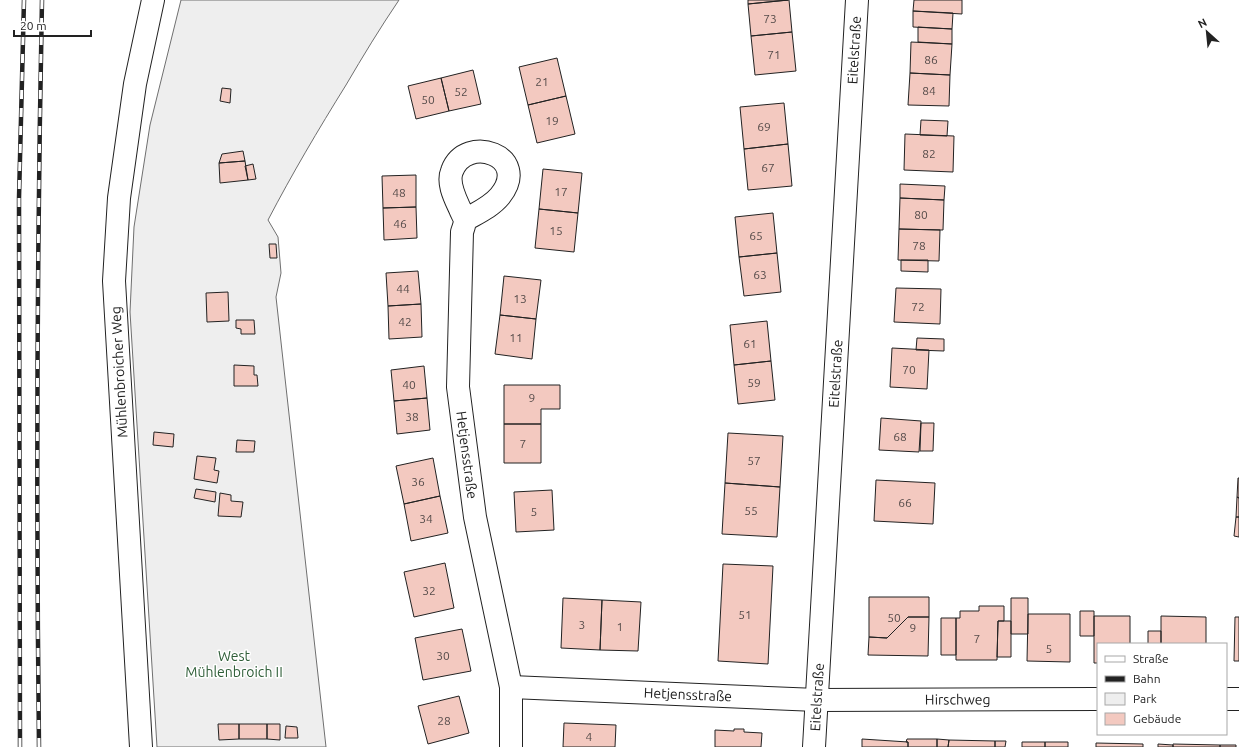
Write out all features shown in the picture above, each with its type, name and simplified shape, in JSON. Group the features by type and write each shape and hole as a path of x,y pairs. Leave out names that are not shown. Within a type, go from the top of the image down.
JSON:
{"street":[{"name":"Mühlenbroicher Weg","path":"141,747 114,281 119,198 135,84 153,0"},
{"name":"Eitelstraße","path":"814,747 857,0"},
{"name":"Hetjensstraße","path":"465,220 462,232 458,387 475,517 511,687 511,747"},
{"name":"Hetjensstraße","path":"511,687 817,700"},
{"name":"Hirschweg","path":"817,700 1097,699"},
{"path":"1227,699 1239,699"}],"green space":[{"name":"West Mühlenbroich II","path":"181,0 399,0 315,135 268,220 278,237 281,273 276,297 326,747 157,747 130,312 134,227 150,125"}],"building":[{"path":"748,0 788,0 748,4"},
{"path":"789,0 792,32 751,36 748,4"},
{"path":"914,0 962,0 962,14 913,11"},
{"path":"913,11 953,13 952,29 913,27"},
{"path":"918,27 952,29 952,44 918,42"},
{"path":"792,32 796,71 755,75 751,36"},
{"path":"911,42 952,44 950,75 910,73"},
{"path":"557,58 566,96 528,105 519,67"},
{"path":"473,70 481,104 449,111 441,78"},
{"path":"910,73 950,75 949,106 908,105"},
{"path":"441,78 449,111 416,119 408,86"},
{"path":"222,88 231,89 230,103 220,101"},
{"path":"566,96 575,134 537,143 528,105"},
{"path":"784,103 788,144 744,149 740,107"},
{"path":"921,120 948,121 947,136 920,135"},
{"path":"905,134 954,136 953,172 904,170"},
{"path":"788,144 792,186 748,190 744,149"},
{"path":"243,151 245,161 219,163 222,154"},
{"path":"245,161 248,180 220,183 219,163"},
{"path":"253,164 256,179 248,180 245,166"},
{"path":"543,169 582,173 578,213 539,209"},
{"path":"416,175 416,207 383,208 382,176"},
{"path":"900,184 945,186 944,200 900,198"},
{"path":"900,198 944,200 943,230 899,229"},
{"path":"416,207 417,238 384,240 383,208"},
{"path":"539,209 578,213 574,252 535,248"},
{"path":"773,213 777,253 739,257 735,217"},
{"path":"899,229 940,230 939,261 898,260"},
{"path":"269,244 276,244 277,258 270,258"},
{"path":"777,253 781,292 744,296 739,257"},
{"path":"901,260 928,260 928,272 901,271"},
{"path":"418,271 421,304 388,306 386,273"},
{"path":"504,276 541,280 536,319 500,315"},
{"path":"896,288 941,289 940,324 894,322"},
{"path":"228,292 229,321 207,322 206,293"},
{"path":"421,304 422,337 389,339 388,306"},
{"path":"500,315 536,319 532,359 495,354"},
{"path":"236,320 254,320 255,334 241,334 241,329 236,328"},
{"path":"767,321 771,361 734,365 730,325"},
{"path":"917,338 944,339 944,351 916,350"},
{"path":"892,348 929,350 927,389 890,387"},
{"path":"771,361 775,400 738,404 734,365"},
{"path":"234,365 254,366 254,375 257,375 258,386 234,386"},
{"path":"424,366 427,398 394,401 391,370"},
{"path":"504,385 560,385 560,409 541,409 541,424 504,424"},
{"path":"427,398 430,430 397,434 394,401"},
{"path":"881,418 921,421 919,452 879,450"},
{"path":"921,423 934,423 933,451 920,451"},
{"path":"504,424 541,424 541,463 504,463"},
{"path":"154,432 174,434 173,447 153,445"},
{"path":"728,433 783,436 780,487 725,483"},
{"path":"237,440 255,441 254,452 236,452"},
{"path":"197,456 216,458 214,470 219,471 217,483 194,479"},
{"path":"433,458 440,496 404,504 396,466"},
{"path":"1239,478 1239,498 1237,497"},
{"path":"876,480 935,483 933,524 874,521"},
{"path":"725,483 780,487 777,537 722,534"},
{"path":"196,489 216,492 215,502 194,498"},
{"path":"552,490 554,530 516,532 514,492"},
{"path":"220,493 231,495 231,501 243,502 241,517 218,516"},
{"path":"440,496 448,533 411,541 404,504"},
{"path":"1237,497 1239,498 1239,517 1236,517"},
{"path":"1236,517 1239,517 1239,537 1234,536"},
{"path":"445,563 454,608 414,617 404,572"},
{"path":"723,564 773,566 768,664 718,661"},
{"path":"869,597 929,597 929,617 908,617 887,638 869,637"},
{"path":"563,598 602,600 600,650 561,648"},
{"path":"1011,598 1028,598 1028,634 1011,634"},
{"path":"602,600 641,602 638,651 600,650"},
{"path":"979,606 1004,606 1004,621 998,621 997,660 956,660 956,618 960,618 960,611 979,611"},
{"path":"1080,611 1094,611 1094,636 1080,636"},
{"path":"1028,614 1070,614 1070,662 1027,661"},
{"path":"1094,616 1130,616 1130,643 1097,643 1097,663 1094,663"},
{"path":"1161,616 1206,617 1206,643 1161,643"},
{"path":"908,617 929,617 928,656 868,655 869,637 887,638"},
{"path":"1235,617 1239,617 1239,661 1234,661"},
{"path":"941,618 956,618 956,655 941,655"},
{"path":"998,621 1011,621 1011,657 997,657"},
{"path":"462,629 471,671 423,680 415,638"},
{"path":"1148,631 1161,631 1161,643 1148,643"},
{"path":"459,696 469,733 428,744 418,706"},
{"path":"564,723 616,725 615,747 563,747"},
{"path":"218,724 239,724 239,739 219,740"},
{"path":"239,724 267,724 267,739 239,739"},
{"path":"267,724 280,724 280,740 267,739"},
{"path":"286,726 297,727 298,738 285,738"},
{"path":"734,729 744,729 744,732 762,733 761,747 715,747 715,730 734,731"},
{"path":"862,739 908,742 908,747 862,747"},
{"path":"907,739 937,739 937,747 908,747 908,742 906,742"},
{"path":"937,739 949,740 948,747 937,747"},
{"path":"949,740 995,741 995,747 948,747"},
{"path":"995,741 1006,741 1005,747 995,747"},
{"path":"1022,742 1045,742 1045,747 1022,747"},
{"path":"1045,742 1068,742 1068,747 1045,747"},
{"path":"1096,743 1143,744 1143,747 1096,747"},
{"path":"1158,744 1173,745 1173,747 1158,747"},
{"path":"1173,744 1220,745 1220,747 1173,747"},
{"path":"1220,745 1236,745 1236,747 1220,747"}],"railway":[{"path":"20,747 19,198 24,0"},
{"path":"39,747 38,374 42,0"}]}
